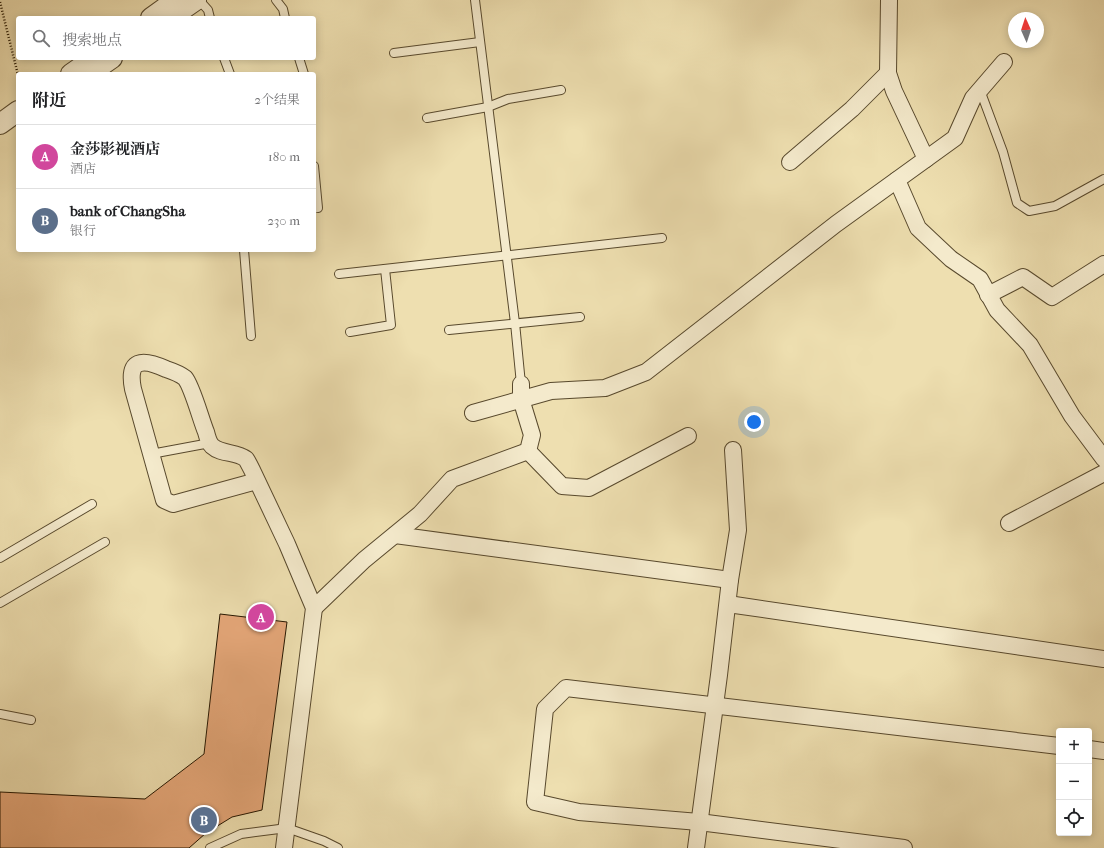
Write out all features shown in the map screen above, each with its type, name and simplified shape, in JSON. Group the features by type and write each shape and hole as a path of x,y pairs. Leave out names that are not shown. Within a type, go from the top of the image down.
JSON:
{"street":[{"path":"154,16 176,0"},
{"path":"173,16 196,0"},
{"path":"889,0 888,73 894,90 926,159"},
{"path":"74,72 91,60"},
{"path":"92,72 109,60"},
{"path":"473,413 521,391 605,388 646,372 836,224 955,138 973,98 1004,62"},
{"path":"790,162 852,109 888,73"},
{"path":"0,124 16,112"},
{"path":"0,136 16,124"},
{"path":"897,180 918,228 951,259 980,279 997,310 1030,345 1072,416 1104,459"},
{"path":"988,295 1023,276 1052,297 1104,264"},
{"path":"257,481 173,504 164,500 131,378 132,369 137,364 144,362 153,363 184,378 190,386 212,446 226,453 238,455 246,460 257,481 287,544 314,608 284,848"},
{"path":"521,391 532,435 528,451"},
{"path":"528,451 562,486 588,488 688,436"},
{"path":"696,848 730,580 738,530 733,450"},
{"path":"314,608 364,560 420,514 452,479 528,451"},
{"path":"1009,523 1104,473"},
{"path":"395,534 730,580"},
{"path":"728,604 1104,659"},
{"path":"904,848 700,822 579,812 535,802 545,709 566,688 1056,746"},
{"path":"1092,749 1104,751"}],"lane":[{"path":"199,0 208,10 210,16"},
{"path":"276,0 283,9 285,16"},
{"path":"475,0 515,323 521,391"},
{"path":"394,53 480,42"},
{"path":"225,60 229,72"},
{"path":"300,60 303,72"},
{"path":"427,118 488,107 508,99 561,90"},
{"path":"980,90 1003,152 1017,203 1029,211 1055,206 1104,179"},
{"path":"316,187 318,208"},
{"path":"339,274 662,238"},
{"path":"244,252 251,336"},
{"path":"350,332 391,325 385,268"},
{"path":"449,330 580,317"},
{"path":"151,454 210,443"},
{"path":"0,558 92,504"},
{"path":"0,603 105,542"},
{"path":"0,714 31,720"},
{"path":"210,848 241,834 287,828 324,841 338,848"}],"path":[{"path":"0,2 17,72"}],"building":[{"path":"220,614 287,622 262,810 232,817 206,833 189,848 0,848 0,792 145,799 204,754"}],"place":[{"name":"金莎影视酒店","path":"261,617"},
{"name":"bank of ChangSha","path":"204,820"}]}
